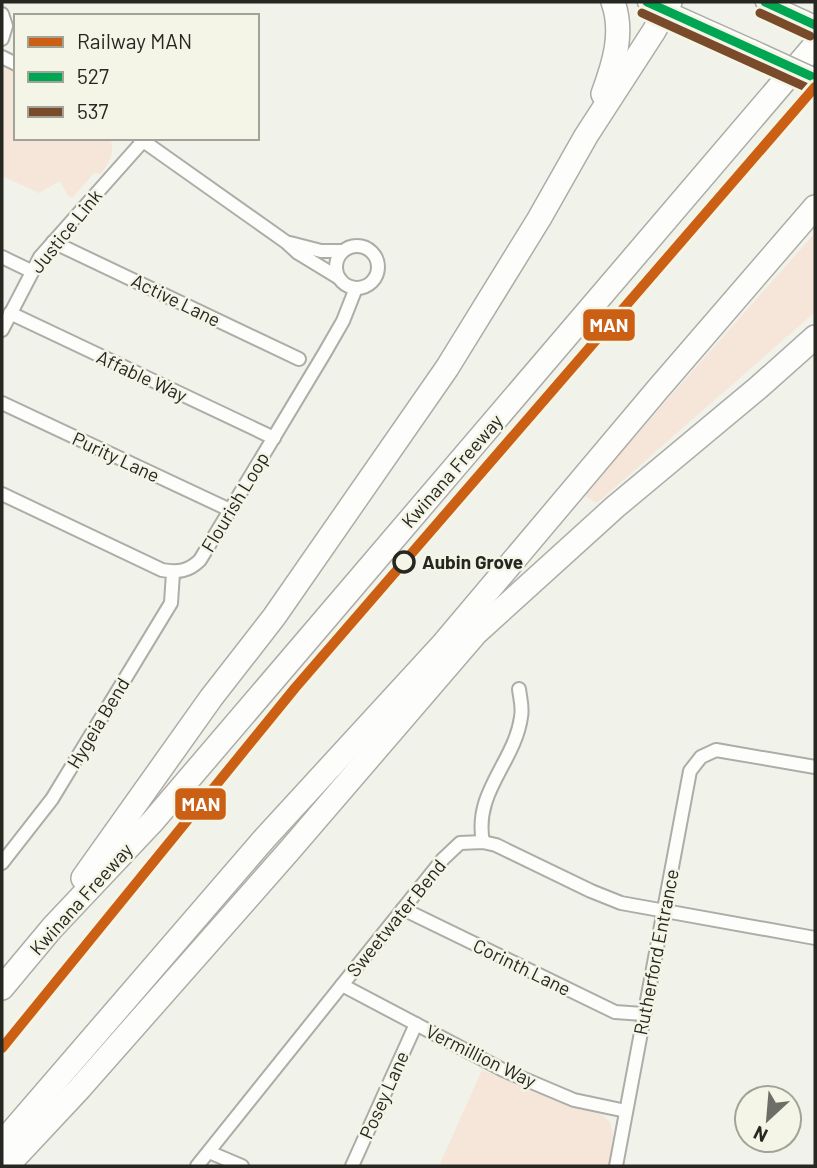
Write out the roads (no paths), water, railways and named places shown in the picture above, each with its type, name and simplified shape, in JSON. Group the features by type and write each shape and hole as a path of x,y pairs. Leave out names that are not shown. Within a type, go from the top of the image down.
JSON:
{"highway":[{"path":"586,136 612,70 618,42 619,21 613,2"},
{"path":"52,928 65,903 211,698 274,617 447,368 539,219 661,4"},
{"name":"Kwinana Freeway","path":"2,988 52,928 153,821 815,45"},
{"path":"2,1143 265,838 444,643 815,207"},
{"path":"7,1166 288,852 476,633 615,507 815,337"}],"main road":[{"path":"765,2 815,24"},
{"path":"661,4 815,78"}],"street":[{"path":"3,24 8,2"},
{"name":"Justice Link","path":"2,330 31,271 140,140"},
{"path":"142,140 346,285 356,288 366,286 374,280 378,262 367,248 355,246 343,251 321,251 286,242"},
{"name":"Active Lane","path":"53,242 299,359"},
{"path":"339,278 335,267 343,251"},
{"path":"2,257 31,271"},
{"name":"Flourish Loop","path":"173,573 192,568 200,560 343,321 356,288"},
{"name":"Affable Way","path":"10,313 274,438"},
{"name":"Purity Lane","path":"2,403 230,510"},
{"path":"2,494 173,573"},
{"name":"Hygeia Bend","path":"2,863 52,799 171,603 173,573"},
{"path":"519,689 522,705 520,723 483,808 480,825 483,842 496,845 621,903 815,938"},
{"name":"Rutherford Entrance","path":"616,1166 690,771 701,757 716,750 815,767"},
{"name":"Sweetwater Bend","path":"197,1166 443,859 460,843 483,842"},
{"name":"Corinth Lane","path":"403,909 615,1012 643,1014"},
{"name":"Vermillion Way","path":"342,985 503,1070 574,1100 626,1111"},
{"name":"Posey Lane","path":"352,1166 416,1024"},
{"path":"209,1152 242,1166"}],"rail line":[{"name":"MAN","path":"2,1048 295,688 815,87"}],"place":[{"name":"Aubin Grove","path":"404,562"}]}
